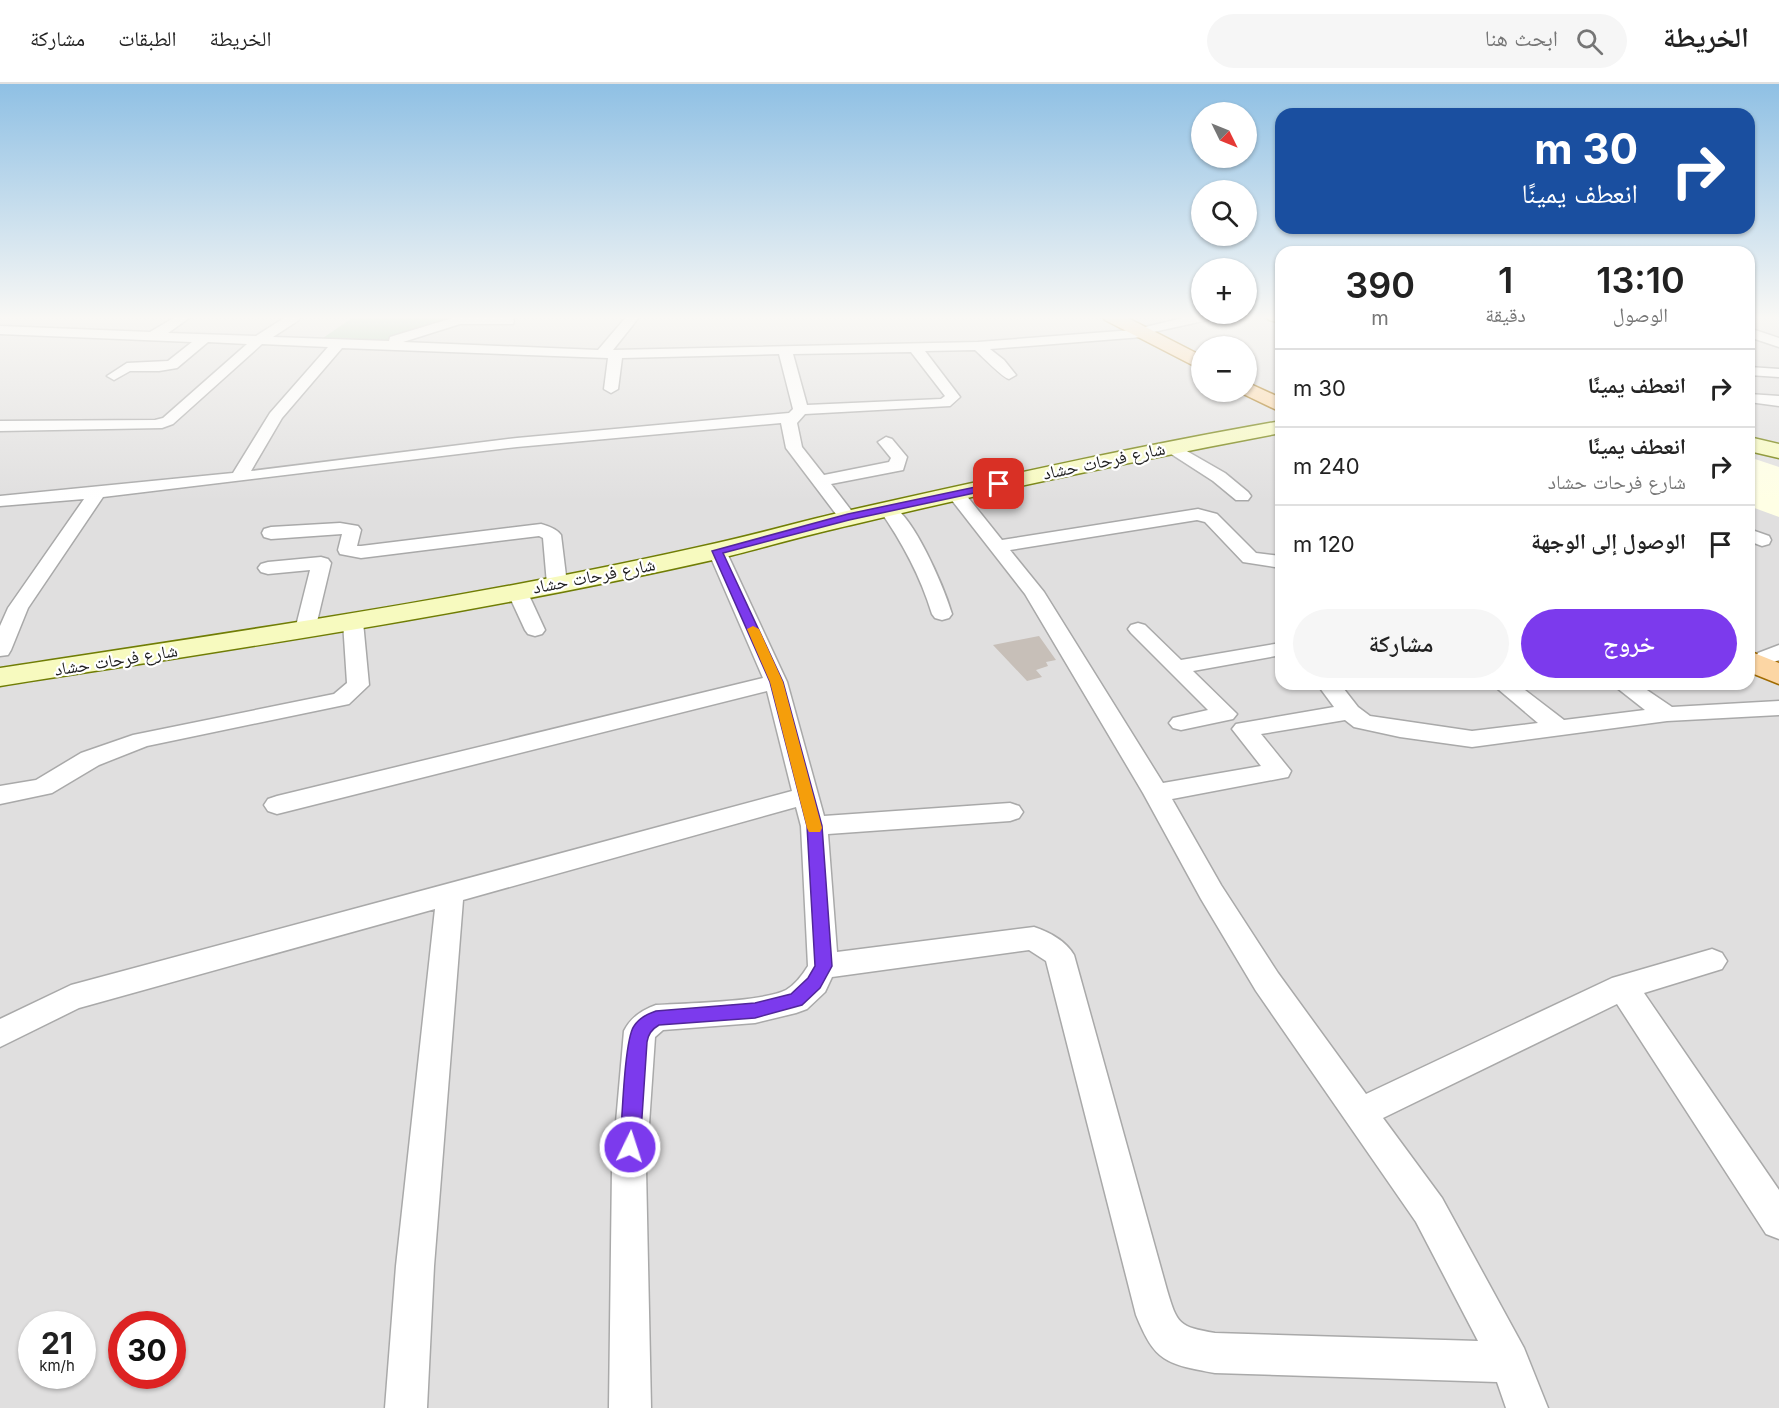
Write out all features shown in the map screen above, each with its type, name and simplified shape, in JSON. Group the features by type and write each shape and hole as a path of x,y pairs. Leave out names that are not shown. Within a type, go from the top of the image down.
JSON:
{"main road":[{"path":"1257,394 1275,403"}],"street":[{"path":"0,426 156,425 168,421 217,378"},
{"path":"239,476 275,416 308,378"},
{"path":"610,378 611,389"},
{"path":"791,378 798,413"},
{"path":"0,501 96,494 480,447 798,413 945,403 953,397 938,378"},
{"path":"1755,399 1779,401"},
{"path":"798,413 789,422 794,448 848,518"},
{"name":"شارع فرحات حشاد","path":"1177,446 1217,433 1275,419"},
{"name":"شارع فرحات حشاد","path":"0,677 353,622 557,584 717,551 888,508 1177,446 1275,428"},
{"path":"819,481 897,466 899,457 886,441"},
{"path":"1177,446 1242,496"},
{"path":"1755,446 1779,451"},
{"path":"0,650 18,608 96,494"},
{"path":"956,494 1034,592 1156,793 1211,892 1268,982 1429,1210 1509,1362 1527,1408"},
{"path":"888,508 902,528 932,586 942,615"},
{"path":"999,546 1198,514 1210,518 1250,558 1275,561"},
{"path":"271,533 340,528 352,530 347,550 361,552 542,530 552,535 557,584"},
{"path":"630,1408 628,1168 640,1031 656,1018 755,1011 796,1000 814,983 823,966 814,826 776,682 717,551"},
{"path":"268,568 321,563 304,630"},
{"path":"517,591 534,630"},
{"path":"0,795 43,787 90,759 141,740 341,699 358,685 353,622"},
{"path":"1138,629 1225,714 1181,723"},
{"path":"1176,667 1275,650"},
{"path":"277,805 776,682"},
{"path":"1333,690 1350,712 1362,722 1400,730 1472,739 1667,714 1779,708"},
{"path":"1511,690 1561,729"},
{"path":"1632,690 1667,714"},
{"path":"1156,793 1279,771 1244,729 1350,712"},
{"path":"0,1034 71,998 805,796"},
{"path":"814,826 1010,812"},
{"path":"405,1408 415,1266 450,894"},
{"path":"823,966 1034,938 1059,955 1105,1134 1153,1304 1165,1334 1173,1341 1189,1348 1215,1353 1509,1362"},
{"path":"1362,1112 1623,987 1712,961"},
{"path":"1623,987 1779,1221"}],"shaded area":[{"path":"0,378 1191,378 1191,402 1257,402 1257,378 1275,378 1275,690 1755,690 1755,378 1779,378 1779,1408 0,1408"},
{"path":"1755,459 1779,467 1779,517 1755,508"}],"building":[{"path":"1039,636 1056,660 1046,662 1048,666 1036,670 1042,677 1027,681 993,645"}],"slow traffic":[{"path":"753,629 776,682 814,828"}],"route":[{"path":"630,1147 638,1042 640,1031 649,1022 656,1018 755,1011 796,1000 814,983 823,966 814,826 776,682 717,551 848,518 999,484"}]}
